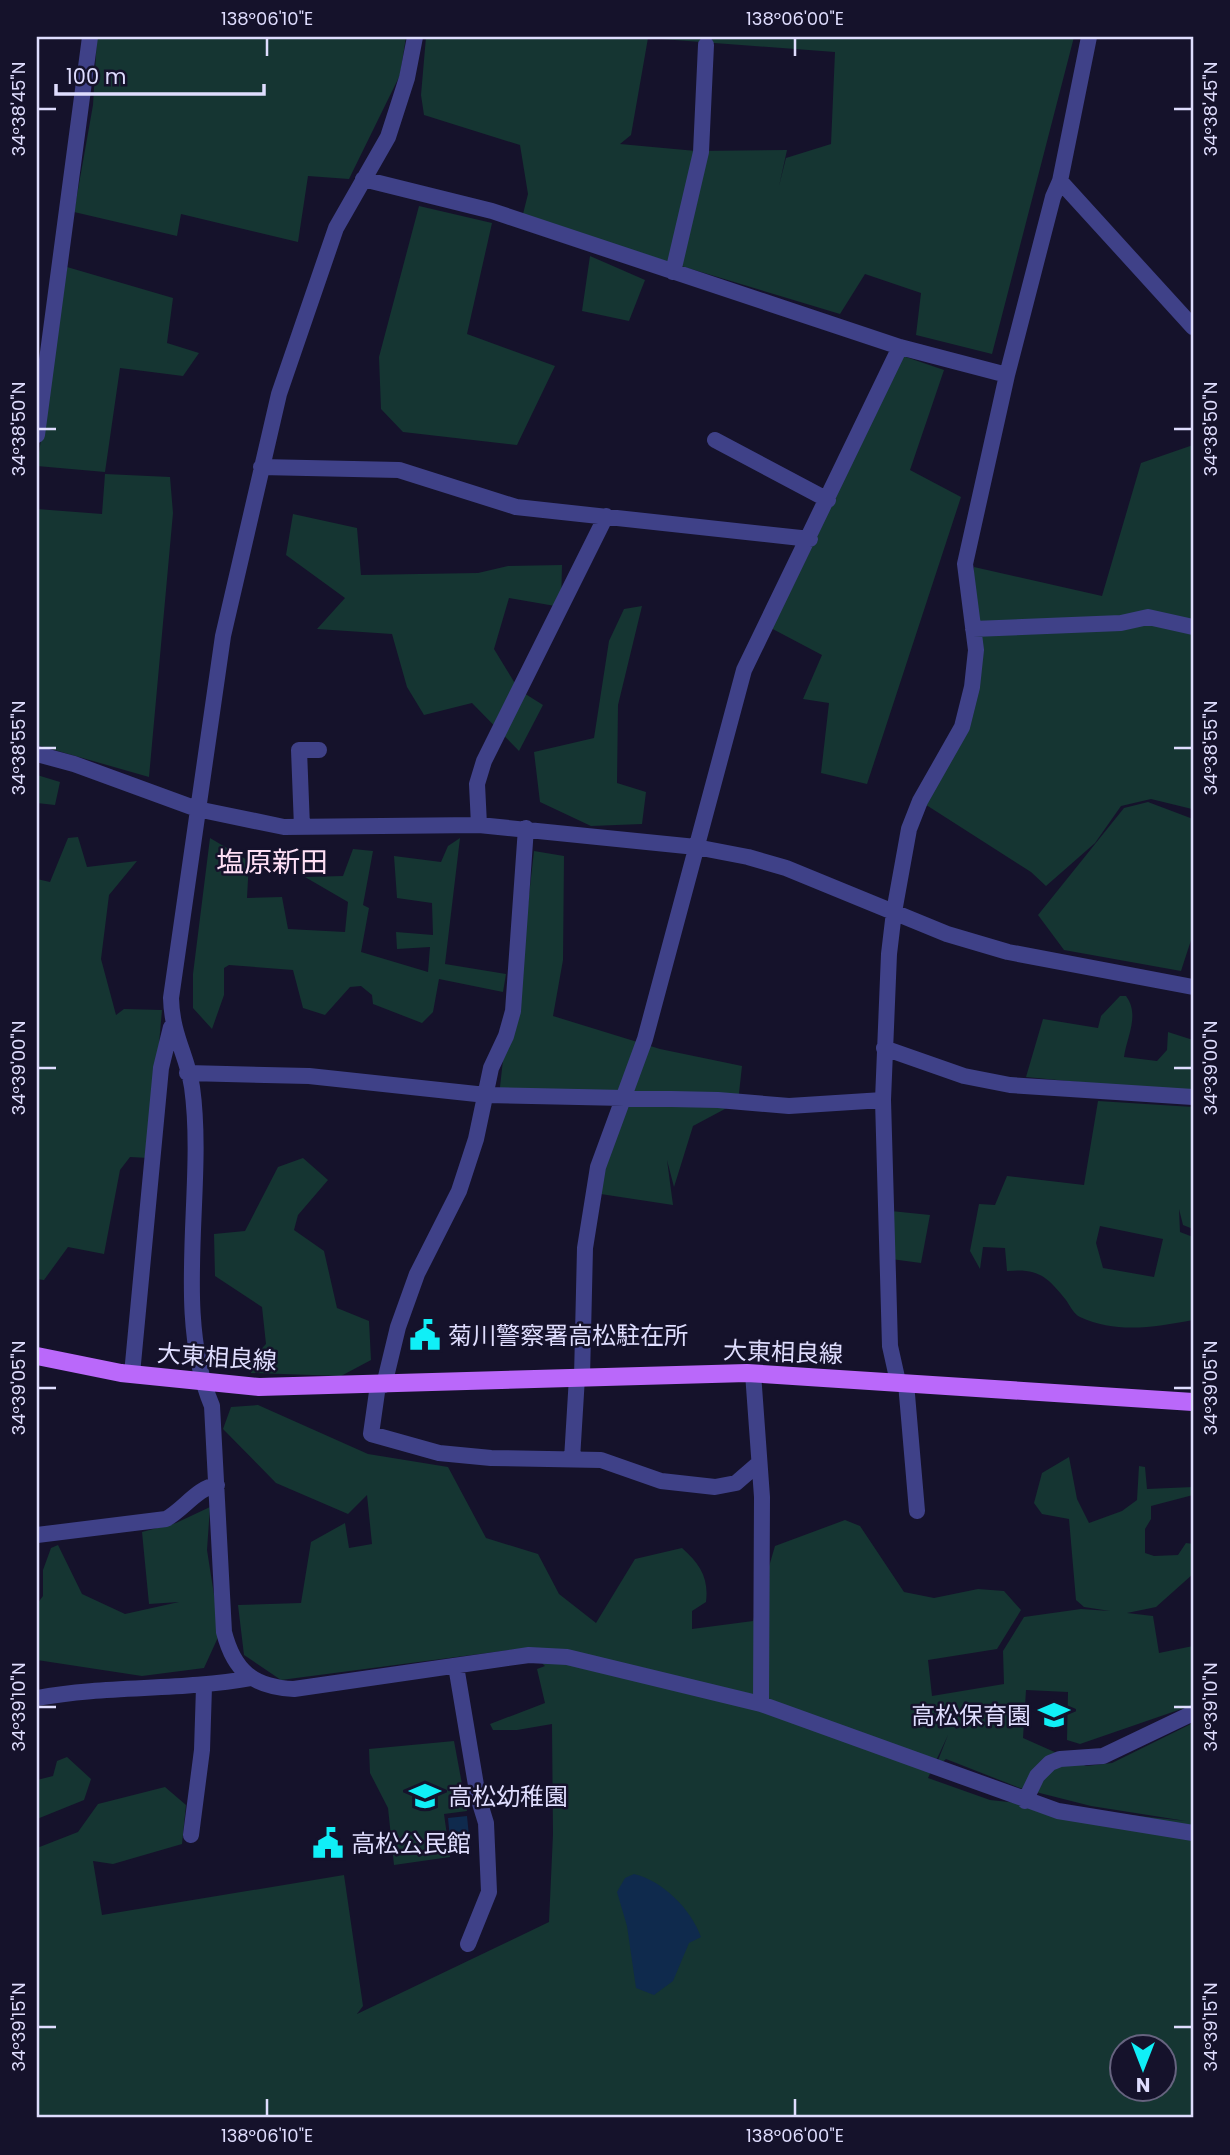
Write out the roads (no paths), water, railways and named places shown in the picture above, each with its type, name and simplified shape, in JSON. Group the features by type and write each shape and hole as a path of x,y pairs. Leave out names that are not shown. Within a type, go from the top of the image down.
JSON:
{"main road":[{"name":"大東相良線","path":"37,1356 77,1366 132,1374 259,1387 753,1373 1193,1402"}],"street":[{"path":"37,435 90,37"},
{"path":"415,37 393,124 336,228 279,394 223,636 171,999 172,1024 192,1085 195,1219 193,1322 203,1383 212,1406 224,1632 229,1652 252,1678 270,1688 294,1689 548,1654 761,1704 1025,1801 1089,1817 1193,1833"},
{"path":"917,1511 902,1383 890,1346 883,1100 894,912 909,829 920,802 962,727 972,687 976,650 965,564 1007,375 1053,197 1060,181 1089,37"},
{"path":"673,271 701,152 706,45"},
{"path":"363,179 492,211 900,347 1007,375"},
{"path":"1060,181 1193,327"},
{"path":"572,1459 585,1248 598,1167 645,1040 744,670 900,347"},
{"path":"715,440 828,500"},
{"path":"261,467 399,470 516,508 810,538"},
{"path":"479,825 477,784 484,761 606,516"},
{"path":"973,629 1121,622 1148,617 1193,627"},
{"path":"302,827 299,750 319,750"},
{"path":"37,754 74,764 197,810 241,821 302,827 479,825 696,846 786,868 947,934 1009,952 1193,987"},
{"path":"526,828 513,1011 506,1037 491,1068 476,1139 459,1191 417,1274 398,1327 381,1385 371,1434 391,1442 439,1453 601,1460 661,1481 715,1487 736,1483 760,1462"},
{"path":"132,1374 161,1068 172,1024"},
{"path":"884,1048 964,1076 1010,1085 1193,1097"},
{"path":"187,1073 309,1076 485,1095 624,1097 789,1106 883,1100"},
{"path":"753,1373 760,1462 761,1704"},
{"path":"37,1535 166,1519 180,1512 208,1486 216,1485"},
{"path":"456,1666 478,1797 486,1823 489,1892 468,1944"},
{"path":"37,1698 98,1689 204,1686 252,1678"},
{"path":"191,1835 202,1750 204,1686"},
{"path":"1025,1801 1037,1776 1050,1763 1060,1759 1103,1756 1193,1713"}],"water":[{"path":"467,1816 470,1846 451,1850 448,1818"},
{"path":"634,1874 655,1883 675,1898 690,1916 701,1937 689,1943 673,1981 654,1995 636,1988 627,1926 617,1892 625,1878"}],"place":[{"name":"菊川警察署高松駐在所","path":"425,1335"},
{"name":"高松保育園","path":"1054,1715"},
{"name":"高松幼稚園","path":"425,1796"},
{"name":"高松公民館","path":"328,1843"}],"district":[{"name":"塩原新田","path":"272,862"}]}
